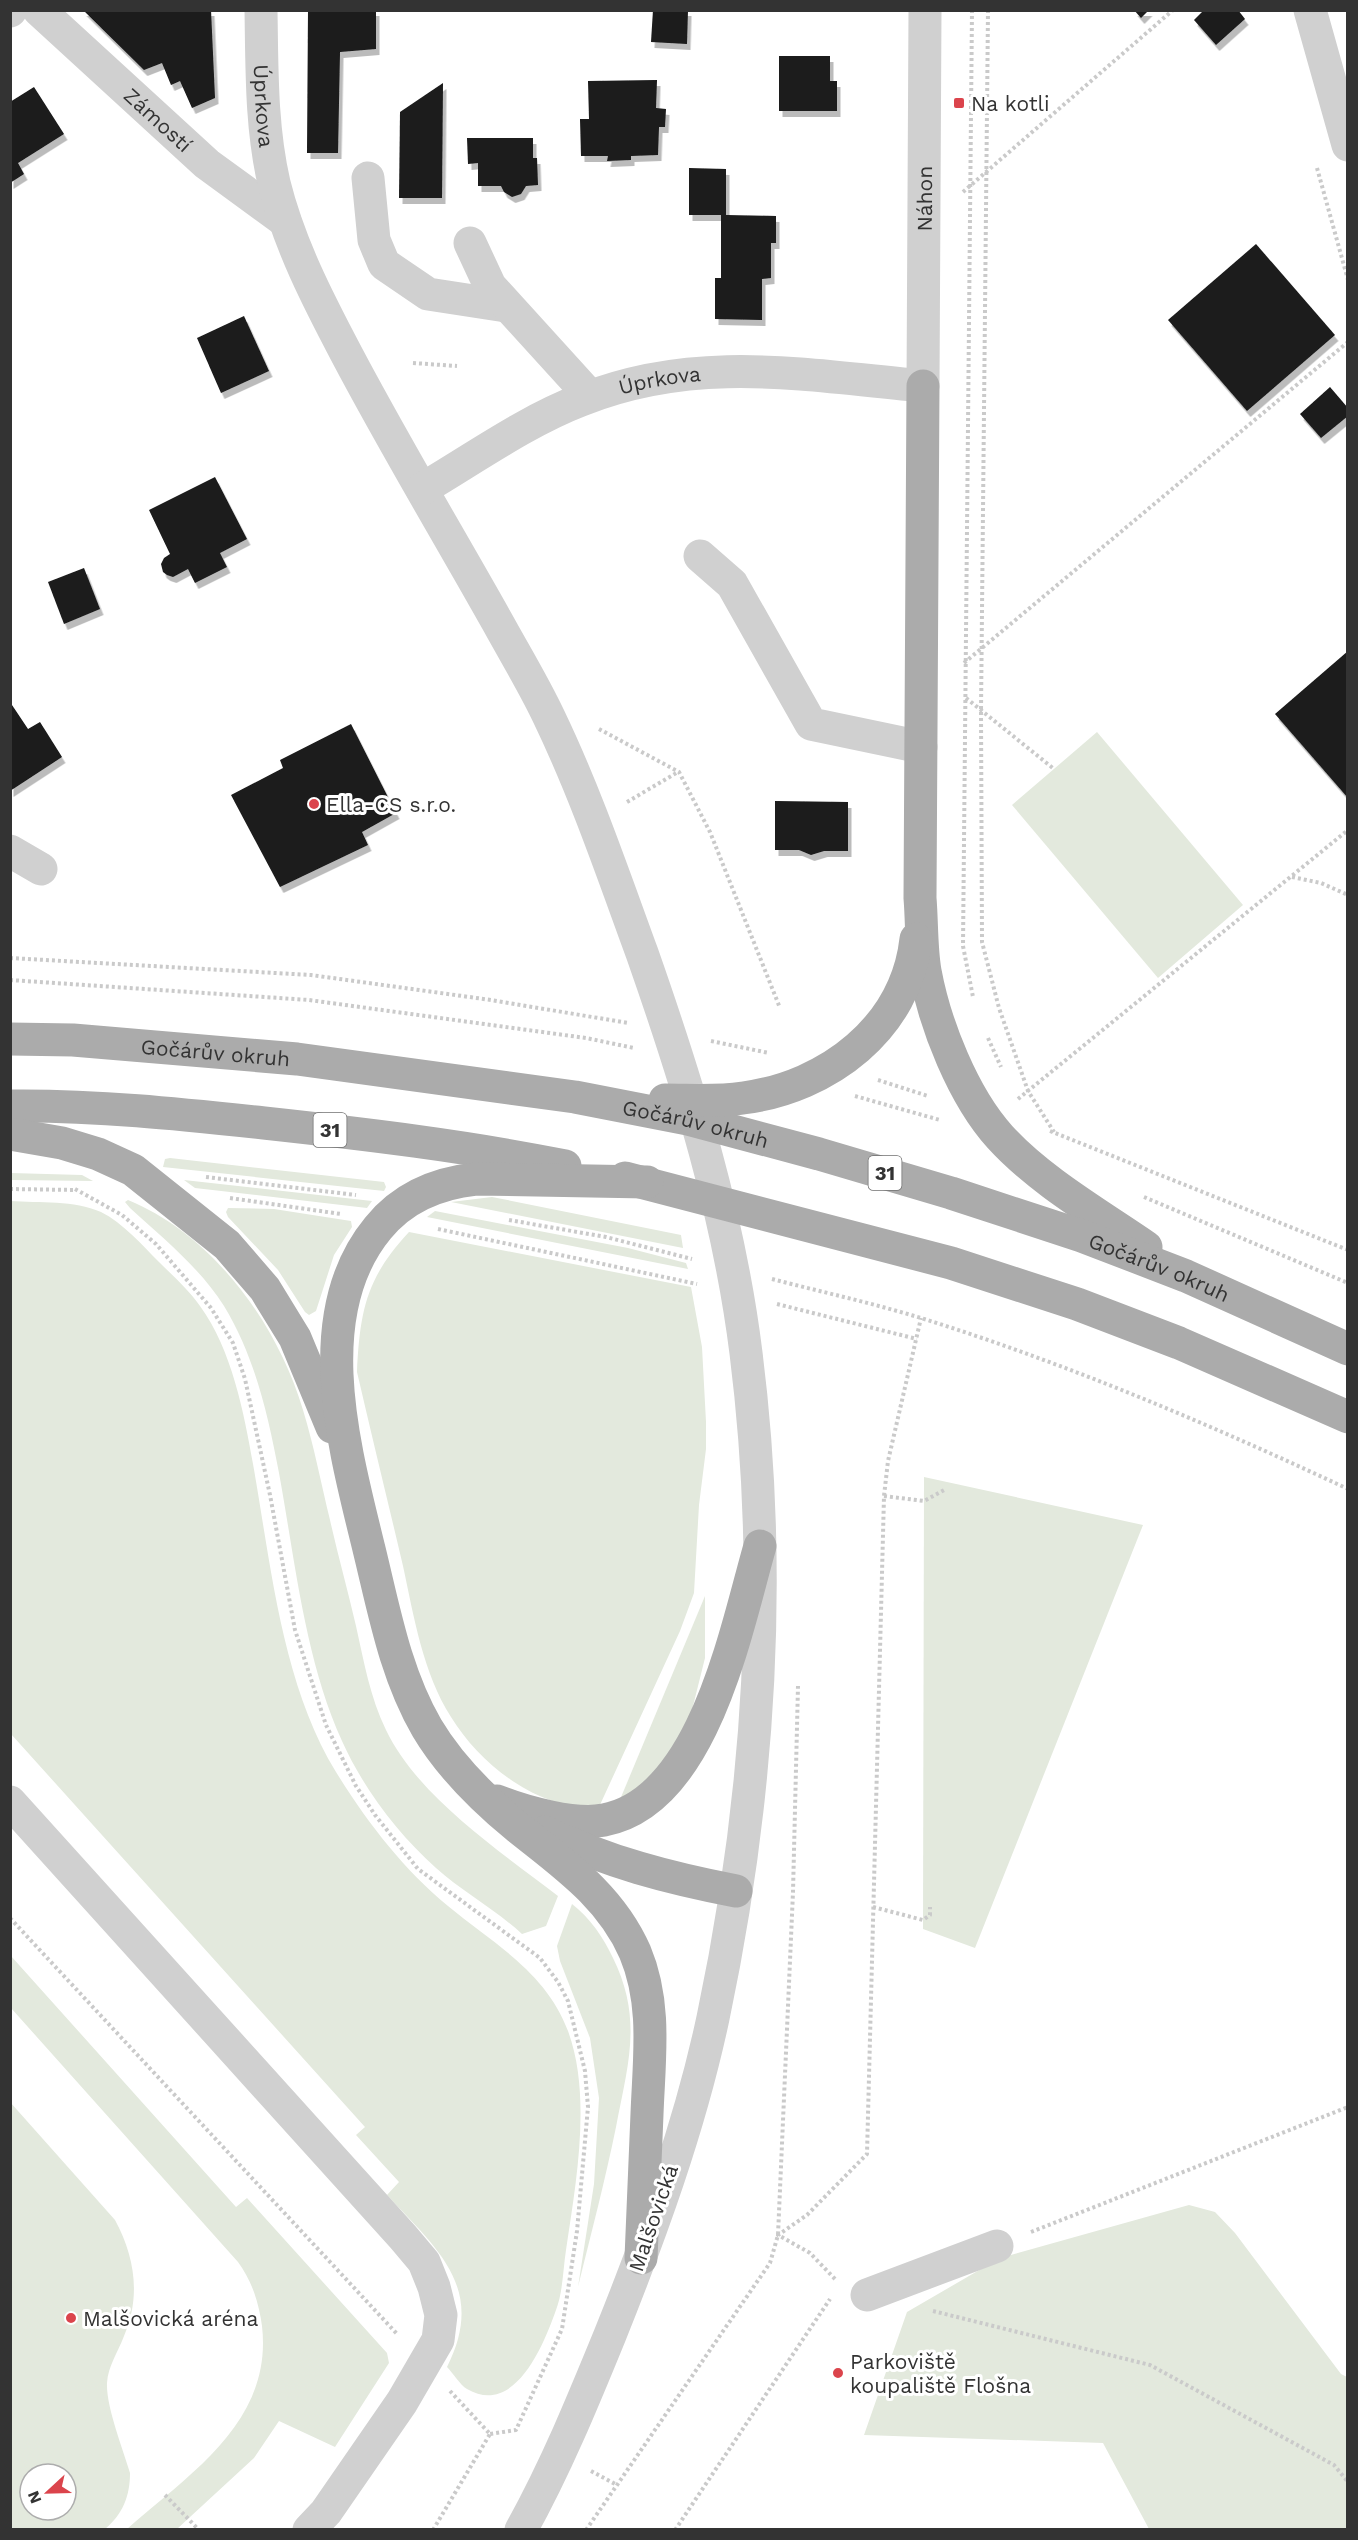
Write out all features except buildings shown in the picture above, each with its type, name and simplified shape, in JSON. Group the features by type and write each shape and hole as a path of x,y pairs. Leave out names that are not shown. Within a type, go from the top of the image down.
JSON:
{"main road":[{"path":"923,386 933,689 921,747 920,898 925,969 932,999 950,1050 981,1112 1001,1137 1050,1181 1186,1276"},
{"path":"575,1097 706,1101 743,1098 770,1093 804,1082 835,1067 877,1030 895,1004 906,978 915,946 920,898"},
{"name":"Gočárův okruh","path":"10,1039 73,1040 297,1059 575,1097 688,1119 830,1157 951,1193 1082,1236 1186,1276 1347,1349"},
{"name":"31","path":"10,1106 170,1113 337,1131 498,1152 647,1182 951,1263 1077,1304 1179,1343 1347,1417"},
{"path":"10,1134 62,1143 98,1154 134,1170 227,1245 265,1289 289,1328 329,1420 361,1517"},
{"path":"641,2258 650,2039 648,1994 644,1976 626,1933 597,1893 579,1875 514,1824 466,1779 438,1743 411,1696 398,1662 361,1517 340,1404 336,1358 345,1290 354,1263 384,1221 406,1201 429,1189 457,1181 476,1179 647,1182"},
{"path":"466,1779 497,1801 514,1808 534,1814 581,1820 602,1821 612,1818 634,1810 653,1796 690,1751 702,1727 719,1684 760,1546"},
{"path":"466,1779 484,1795 524,1821 588,1852 666,1877 736,1891"}],"street":[{"name":"Zámostí","path":"39,10 207,164 285,221"},
{"name":"Úprkova","path":"261,10 267,140 274,182 285,221 314,291 546,711 591,813 681,1067 704,1144 735,1280 753,1419"},
{"name":"Náhon","path":"923,386 926,10"},
{"path":"1310,10 1347,145"},
{"path":"368,178 374,240 384,264 428,294 506,306"},
{"path":"470,243 490,286 590,396"},
{"name":"Úprkova","path":"422,489 555,412 590,396 648,379 705,371 777,372 923,386"},
{"path":"700,556 732,584 811,724 921,747"},
{"path":"10,851 40,869"},
{"name":"Malšovická","path":"521,2529 572,2428 641,2258 686,2120 712,2022 736,1891 751,1781 756,1708 760,1636 760,1546 753,1419"},
{"path":"10,1802 424,2262 435,2287 441,2315 438,2340 402,2402 326,2512 309,2529"},
{"path":"854,2289 997,2246"}],"path":[{"path":"972,10 963,945 974,1003"},
{"path":"988,10 981,649 982,942 999,1008 1028,1091 1054,1132 1057,1142"},
{"path":"924,224 986,174 1173,10"},
{"path":"933,689 1347,342"},
{"path":"413,363 457,366"},
{"path":"933,689 965,698 1054,769"},
{"path":"599,729 679,772 710,832 780,1008"},
{"path":"627,802 679,772"},
{"path":"835,1067 981,1112 1017,1100 1347,830"},
{"path":"1291,877 1321,883 1347,895"},
{"path":"10,958 311,975 491,1000 640,1026"},
{"path":"987,1036 1002,1068"},
{"path":"710,1041 779,1055"},
{"path":"1012,1089 1017,1100"},
{"path":"1043,1129 1347,1250"},
{"path":"69,1185 122,1215 156,1244 211,1308 232,1343 245,1379 295,1630 326,1725 356,1786 375,1815 418,1869 540,1958 558,1982 568,2001 585,2071 588,2106 577,2231 562,2329 516,2430 490,2434"},
{"path":"10,1189 77,1190 96,1193"},
{"path":"168,1196 233,1198 442,1230 708,1287"},
{"path":"768,1278 921,1318 1060,1367 1224,1431 1347,1489"},
{"path":"766,1301 917,1339"},
{"path":"778,2235 807,2215 867,2154 884,1496 888,1461 921,1318"},
{"path":"884,1496 924,1501 946,1489"},
{"path":"586,2529 770,2263 778,2235 793,1892 798,1682"},
{"path":"873,1907 923,1920 930,1915 930,1907"},
{"path":"10,1918 490,2434"},
{"path":"997,2246 1347,2107"},
{"path":"778,2235 810,2253 854,2289"},
{"path":"675,2529 834,2293"},
{"path":"924,2309 1150,2365 1334,2465 1347,2482"},
{"path":"433,2529 490,2434"},
{"path":"165,2495 199,2529"}],"shaded area":[{"path":"1097,732 1243,905 1158,978 1012,805"},
{"path":"165,1159 384,1182 386,1187 384,1191 163,1167"},
{"path":"11,1173 82,1175 93,1181 11,1180"},
{"path":"184,1180 372,1201 367,1208 195,1188"},
{"path":"492,1197 681,1235 683,1248 451,1202"},
{"path":"128,1200 188,1235 214,1259 238,1286 277,1345 292,1377 307,1424 368,1679 386,1730 400,1755 439,1800 487,1842 558,1896 546,1926 522,1934 446,1877 395,1825 360,1776 329,1710 310,1644 270,1430 259,1387 244,1345 224,1306 204,1279 130,1208 125,1202"},
{"path":"10,1201 68,1204 101,1212 132,1235 200,1306 221,1342 241,1403 281,1623 303,1701 318,1738 348,1791 401,1861 432,1892 517,1961 532,1976 558,2010 568,2031 575,2056 581,2111 574,2197 560,2296 544,2341 525,2373 513,2385 499,2393 484,2395 467,2389 447,2367 458,2339 462,2314 459,2292 439,2252 387,2195 399,2182 356,2135 365,2127 11,1734"},
{"path":"228,1208 274,1209 351,1221 352,1227 334,1255 316,1311 309,1315 305,1312 278,1270 228,1217 226,1212"},
{"path":"435,1211 628,1248 686,1263 688,1269 427,1217"},
{"path":"409,1232 691,1287 702,1347 706,1422 706,1449 699,1505 694,1593 680,1631 599,1807 577,1807 556,1802 535,1794 496,1768 464,1735 451,1717 441,1700 426,1663 357,1372 360,1331 368,1296 383,1265"},
{"path":"924,1477 1143,1525 975,1948 923,1929"},
{"path":"705,1596 705,1658 686,1734 663,1772 619,1802"},
{"path":"572,1904 596,1929 613,1958 628,2001 630,2022 625,2083 578,2287 594,2184 599,2098 590,2038 560,1961 557,1946"},
{"path":"11,1956 236,2207 247,2198 387,2353 389,2363 335,2447 279,2421 254,2458 177,2529 127,2529 200,2465 241,2418 254,2390 262,2360 262,2326 257,2301 238,2262 11,2008"},
{"name":"Malšovická aréna","path":"10,2102 115,2220 131,2263 133,2307 122,2342 111,2365 107,2383 112,2416 130,2473 129,2489 121,2511 105,2529 11,2529"},
{"path":"1189,2205 1215,2212 1235,2233 1341,2374 1347,2377 1347,2529 1149,2529 1103,2443 864,2435 907,2312 1000,2258"}],"place":[{"name":"Na kotli","path":"959,103"},
{"name":"Ella-CS s.r.o.","path":"314,804"},
{"name":"Malšovická aréna","path":"71,2318"},
{"name":"Parkoviště koupaliště Flošna","path":"838,2373"}]}
